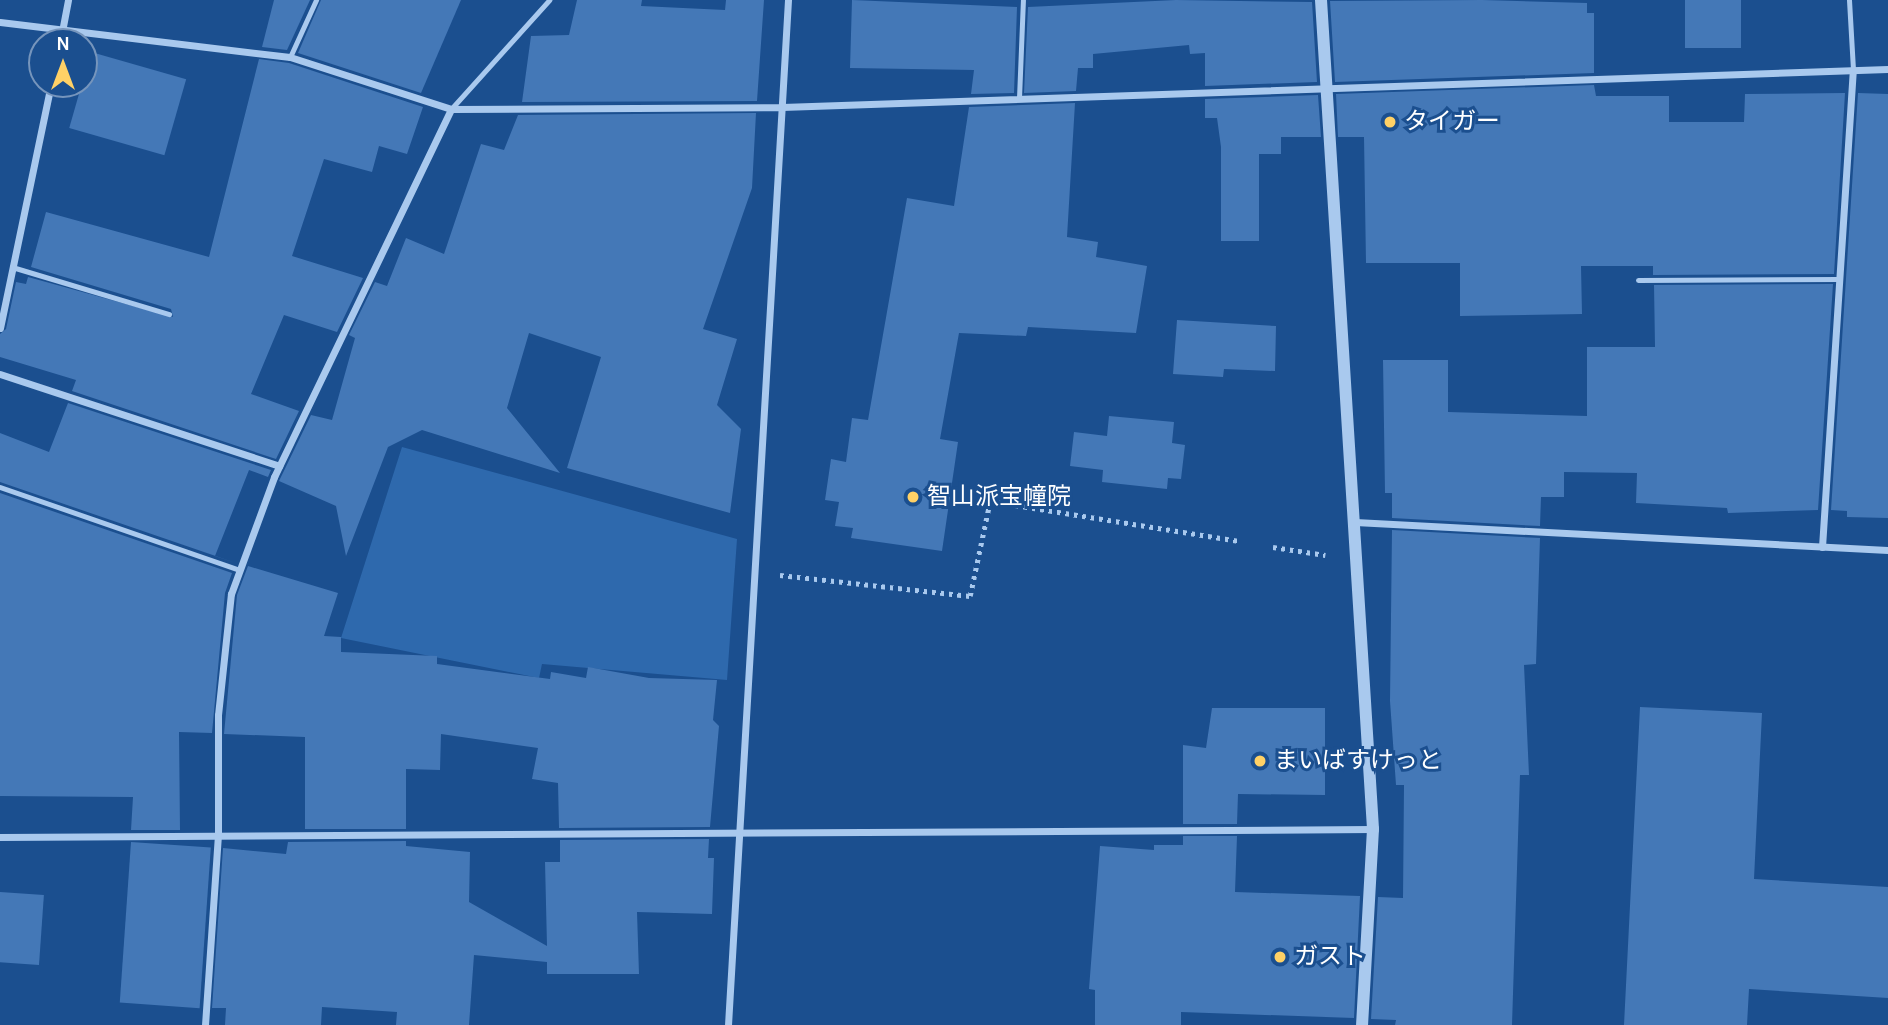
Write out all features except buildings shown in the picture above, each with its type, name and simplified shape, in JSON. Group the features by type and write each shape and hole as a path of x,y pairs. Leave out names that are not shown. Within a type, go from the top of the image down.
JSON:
{"street":[{"path":"62,28 68,0"},
{"path":"728,1025 788,0"},
{"path":"1321,0 1373,829 1362,1025"},
{"path":"0,22 46,28"},
{"path":"98,34 290,57 450,109 782,107 1888,69"},
{"path":"1822,547 1853,70"},
{"path":"0,328 4,289 12,267 48,98"},
{"path":"205,1025 218,835 218,715 231,594 279,466 450,109"},
{"path":"0,374 279,466"},
{"path":"1355,522 1888,550"},
{"path":"0,836 738,828 1373,829"}],"lane":[{"path":"290,57 316,0"},
{"path":"450,109 549,0"},
{"path":"1019,98 1023,0"},
{"path":"1849,0 1853,70"},
{"path":"12,267 169,314"},
{"path":"1638,280 1839,279"},
{"path":"0,487 240,570"}],"path":[{"path":"754,573 970,596 990,501 1241,541"},
{"path":"1273,547 1357,559"}],"shaded area":[{"path":"402,447 737,539 727,680 542,664 539,678 341,638"}],"place":[{"name":"タイガー","path":"1390,122"},
{"name":"智山派宝幢院","path":"913,497"},
{"name":"まいばすけっと","path":"1260,761"},
{"name":"ガスト","path":"1280,957"}]}
